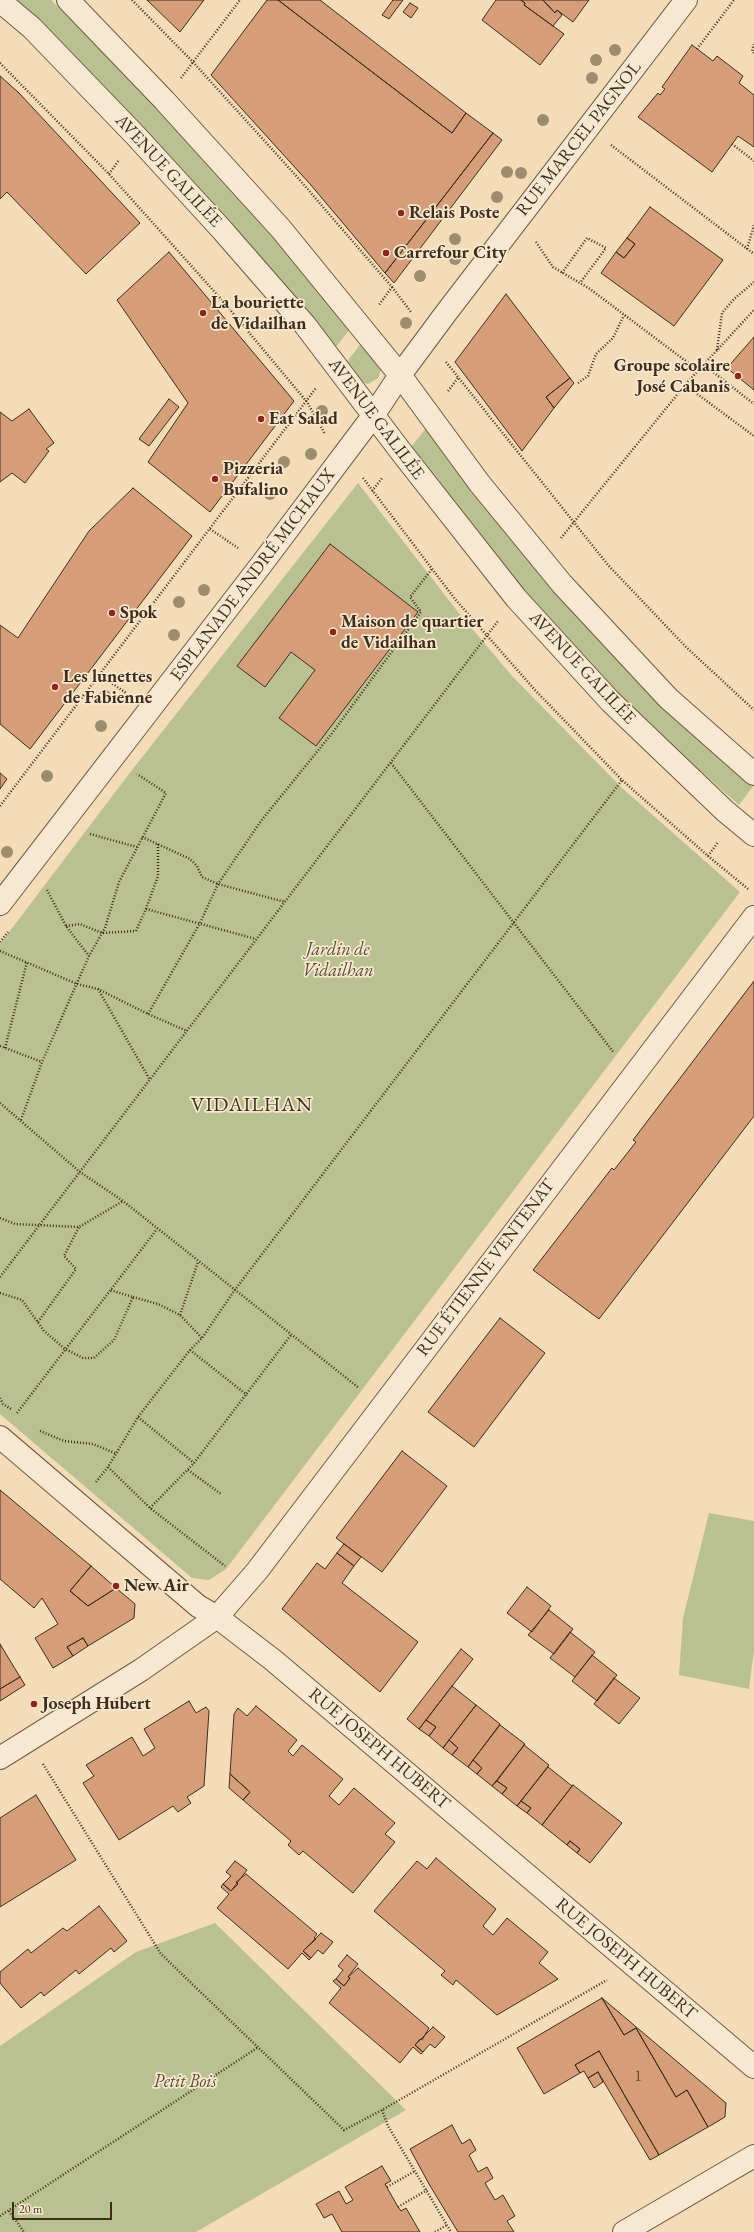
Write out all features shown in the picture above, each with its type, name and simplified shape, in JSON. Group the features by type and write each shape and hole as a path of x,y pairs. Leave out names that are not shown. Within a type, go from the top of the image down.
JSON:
{"street":[{"path":"68,0 164,100 280,229 400,375 480,484 562,584 668,698 754,774"},
{"name":"RUE MARCEL PAGNOL","path":"400,375 428,336 686,0"},
{"name":"AVENUE GALILÉE","path":"0,1 32,28 197,202 305,325 373,416 516,598 610,700 725,812 754,835"},
{"name":"ESPLANADE ANDRÉ MICHAUX","path":"0,904 373,416 400,375"},
{"name":"RUE ÉTIENNE VENTENAT","path":"0,1758 141,1670 217,1617 257,1571 754,917"},
{"name":"RUE JOSEPH HUBERT","path":"0,1437 198,1606 217,1617 273,1660 754,2067"},
{"path":"624,2232 754,2156"}],"path":[{"path":"132,0 193,62 298,178 392,287 458,378 572,523 608,565 686,647 754,710"},
{"path":"193,62 240,0"},
{"path":"698,49 734,0"},
{"path":"754,44 752,51 754,53"},
{"path":"0,63 109,174 221,299 307,402 326,436"},
{"path":"590,125 605,140 754,254"},
{"path":"732,144 754,161"},
{"path":"515,222 531,235 553,267 580,283 699,371"},
{"path":"747,249 754,225"},
{"path":"562,272 587,238 606,248 580,283"},
{"path":"717,351 722,313 754,282"},
{"path":"376,309 392,287"},
{"path":"572,523 685,385 754,310"},
{"path":"578,383 588,376 596,354 613,338 624,315"},
{"path":"704,365 754,404"},
{"path":"0,806 320,383"},
{"path":"685,385 754,436"},
{"path":"372,490 387,472"},
{"path":"360,474 486,637 534,690 622,780 708,856 752,892"},
{"path":"148,1014 200,923 218,884 261,821 332,732 421,612 410,597 432,569"},
{"path":"0,1278 39,1224 483,642"},
{"path":"391,763 616,1056"},
{"path":"21,1120 42,1062 89,956 102,933 119,882 166,794 132,770"},
{"path":"78,1505 117,1454 138,1417 190,1350 202,1338 234,1291 622,780"},
{"path":"60,825 137,847"},
{"path":"142,837 158,843 190,859 197,866 202,877 218,884 285,902"},
{"path":"66,926 80,924 102,933 136,931 158,876 158,843"},
{"path":"28,868 45,885 66,926 89,956"},
{"path":"146,909 256,939"},
{"path":"0,951 77,984 98,989 148,1014 187,1031"},
{"path":"5,1048 27,962"},
{"path":"98,989 150,1080"},
{"path":"0,1046 42,1062"},
{"path":"0,1108 1,1104 80,1172 123,1201 234,1291 362,1390"},
{"path":"38,1322 76,1269 64,1256 79,1227 123,1201"},
{"path":"0,1218 15,1224 79,1227"},
{"path":"13,1419 157,1229"},
{"path":"180,1316 198,1262"},
{"path":"110,1290 158,1304 180,1316 202,1338"},
{"path":"0,1293 22,1300 44,1331 65,1349 83,1358 94,1358 103,1352 114,1340 134,1297"},
{"path":"150,1508 194,1464 291,1335"},
{"path":"190,1350 247,1395"},
{"path":"0,1398 3,1404 22,1417"},
{"path":"138,1417 194,1464"},
{"path":"37,1430 64,1441 93,1444 117,1454"},
{"path":"108,1467 150,1508 231,1571 240,1558 257,1571"},
{"path":"188,1470 221,1494"},
{"path":"28,1740 161,1954 257,2048 344,2130 382,2110 610,1978 625,1958"},
{"path":"0,2216 257,2048"},
{"path":"382,2110 388,2126 451,2232"},
{"path":"387,2187 415,2171"},
{"path":"398,2207 427,2190"},
{"path":"9,2211 24,2232"},
{"path":"435,2232 447,2225"}],"green space":[{"path":"15,0 51,0 158,108 265,224 351,328 335,348 142,128 84,66"},
{"path":"362,342 380,365 381,370 378,378 368,384 359,381 346,363"},
{"path":"427,427 696,734 754,785 739,805 660,735 613,689 522,589 462,515 411,447"},
{"name":"Jardin de Vidailhan","path":"358,483 458,612 512,676 622,788 740,892 226,1569 209,1580 192,1578 0,1414 0,944 132,770"},
{"path":"709,1513 754,1521 754,1650 749,1689 679,1675 683,1618"},
{"name":"Petit Bois","path":"215,1923 406,2110 196,2232 0,2232 0,2046 136,1952"}],"building":[{"path":"147,0 204,0 180,32"},
{"path":"267,0 278,0 452,133 466,113 493,133 385,273 310,184 211,75"},
{"path":"278,0 320,0 466,113 452,133"},
{"path":"393,0 403,0 389,19 382,15"},
{"path":"496,0 521,0 525,3 524,5 564,34 540,65 482,20"},
{"path":"521,0 543,0 555,13 557,10 562,15 553,26 524,5 525,3"},
{"path":"543,0 589,0 573,22 557,10 555,13"},
{"path":"410,3 418,8 411,18 403,12"},
{"path":"692,45 713,61 717,56 743,76 739,83 754,95 754,147 738,136 712,172 638,117 658,93 660,95 665,89 662,87"},
{"path":"0,76 19,93 140,223 86,274 7,192 0,199"},
{"path":"493,133 502,140 394,283 385,273"},
{"path":"650,207 723,260 674,326 601,273 616,252 624,258 635,244 627,238"},
{"path":"627,238 635,244 624,258 616,252"},
{"path":"169,252 294,401 210,512 148,462 188,403 117,300"},
{"path":"506,294 570,378 546,397 554,408 522,451 455,362"},
{"path":"754,337 754,390 727,368"},
{"path":"570,378 574,383 554,408 546,397"},
{"path":"169,399 179,407 149,446 139,439"},
{"path":"29,409 54,443 46,449 49,451 25,483 12,473 0,482 0,412 12,421"},
{"path":"133,488 192,536 30,749 0,724 0,625 18,638 89,531"},
{"name":"Maison de quartier de Vidailhan","path":"330,544 418,612 316,746 279,718 315,670 291,652 265,687 237,666"},
{"path":"0,773 7,779 0,789"},
{"path":"754,981 754,1116 599,1319 533,1270 612,1168 614,1170 636,1142 633,1140"},
{"path":"500,1318 545,1353 474,1447 428,1412"},
{"path":"402,1451 447,1486 382,1572 336,1538"},
{"path":"0,1490 91,1566 70,1591 88,1606 116,1588 135,1604 134,1618 88,1646 83,1638 67,1647 73,1656 53,1668 35,1638 58,1624 42,1598 34,1608 0,1579"},
{"path":"344,1544 361,1557 354,1566 337,1553"},
{"path":"337,1553 354,1566 342,1583 418,1642 380,1692 282,1609 317,1563 325,1569"},
{"path":"91,1566 116,1588 88,1606 70,1591"},
{"path":"527,1587 551,1606 532,1632 507,1613"},
{"path":"549,1610 573,1629 554,1654 528,1635"},
{"path":"570,1632 595,1652 575,1677 550,1658"},
{"path":"83,1638 88,1646 73,1656 67,1647"},
{"path":"0,1644 20,1677 0,1689"},
{"path":"461,1649 473,1659 419,1729 407,1719"},
{"path":"592,1655 617,1675 597,1701 572,1681"},
{"path":"20,1677 25,1685 0,1701 0,1689"},
{"path":"614,1678 640,1698 619,1724 594,1704"},
{"path":"452,1686 476,1705 443,1748 429,1736 436,1727 426,1720"},
{"path":"189,1701 196,1713 206,1707 209,1711 204,1786 187,1797 191,1803 178,1812 173,1806 119,1840 83,1783 94,1776 86,1765 132,1737 143,1756 155,1748 144,1729"},
{"path":"476,1705 500,1724 468,1767 452,1755 458,1748 449,1740"},
{"path":"256,1706 297,1740 288,1751 293,1756 302,1745 343,1779 329,1796 339,1805 354,1788 395,1823 385,1834 395,1842 353,1893 303,1851 299,1855 288,1845 291,1841 243,1800 250,1792 230,1774 234,1714 238,1708 247,1716"},
{"path":"426,1720 436,1727 429,1736 419,1729"},
{"path":"500,1725 525,1744 492,1786 477,1774 482,1768 473,1760"},
{"path":"449,1740 458,1748 452,1755 443,1748"},
{"path":"524,1745 549,1765 517,1806 502,1794 507,1788 497,1781"},
{"path":"473,1760 482,1768 477,1774 468,1767"},
{"path":"548,1767 572,1786 542,1825 527,1813 531,1808 521,1801"},
{"path":"230,1774 250,1792 243,1800 229,1788"},
{"path":"497,1781 507,1788 502,1794 492,1786"},
{"path":"573,1785 622,1823 590,1863 577,1853 580,1849 570,1841 567,1845 542,1825"},
{"path":"36,1795 76,1860 0,1907 0,1818"},
{"path":"521,1801 531,1808 527,1813 517,1806"},
{"path":"570,1841 580,1849 577,1853 567,1845"},
{"path":"436,1858 496,1909 483,1926 493,1935 507,1918 548,1952 539,1963 558,1979 497,2015 456,1980 453,1985 441,1975 445,1971 374,1911 417,1861 427,1869"},
{"path":"235,1861 247,1870 231,1891 223,1884 231,1876 226,1872"},
{"path":"246,1874 317,1934 314,1938 316,1939 303,1951 311,1958 309,1960 302,1953 288,1969 217,1908 229,1894 221,1887 223,1884 231,1891 238,1884 236,1882"},
{"path":"99,1906 127,1941 114,1952 111,1948 79,1974 76,1970 44,1996 41,1992 21,2008 0,1983 0,1972 28,1949 31,1953 63,1928 67,1931"},
{"path":"321,1933 333,1942 323,1954 318,1950 311,1958 303,1951"},
{"path":"347,1955 358,1964 348,1977 350,1978 344,1986 336,1979 343,1970 338,1966"},
{"path":"358,1968 429,2028 422,2040 420,2039 415,2045 423,2052 421,2054 413,2047 400,2063 329,2003 341,1988 333,1981 336,1979 344,1986 350,1978 348,1977"},
{"path":"602,1998 624,2035 636,2028 676,2097 687,2090 708,2127 659,2155 599,2051 575,2065 580,2073 544,2094 517,2048"},
{"path":"602,1998 726,2103 725,2117 708,2127 687,2090 676,2097 636,2028 624,2035"},
{"path":"433,2027 445,2037 435,2048 430,2044 423,2052 415,2045"},
{"path":"599,2051 659,2155 650,2160 598,2072 588,2078 584,2071 580,2073 575,2065"},
{"path":"598,2072 603,2082 594,2088 588,2078"},
{"path":"452,2125 462,2144 470,2139 476,2150 469,2155 478,2172 487,2167 493,2178 485,2183 495,2200 503,2195 515,2216 507,2221 514,2232 458,2232 429,2184 410,2149"},
{"path":"382,2166 391,2181 385,2184 398,2207 401,2211 406,2208 420,2232 342,2232 332,2214 324,2218 316,2204 339,2191 346,2204 353,2200 345,2187"}],"place":[{"name":"Relais Poste","path":"401,213"},
{"name":"Carrefour City","path":"386,253"},
{"name":"La bouriette de Vidailhan","path":"203,313"},
{"name":"Groupe scolaire José Cabanis","path":"738,376"},
{"name":"Eat Salad","path":"261,419"},
{"name":"Pizzeria Bufalino","path":"215,479"},
{"name":"Spok","path":"112,613"},
{"name":"Maison de quartier de Vidailhan","path":"333,632"},
{"name":"Les lunettes de Fabienne","path":"55,687"},
{"name":"New Air","path":"116,1586"},
{"name":"Joseph Hubert","path":"34,1704"}],"district":[{"name":"VIDAILHAN","path":"252,1106"}]}
